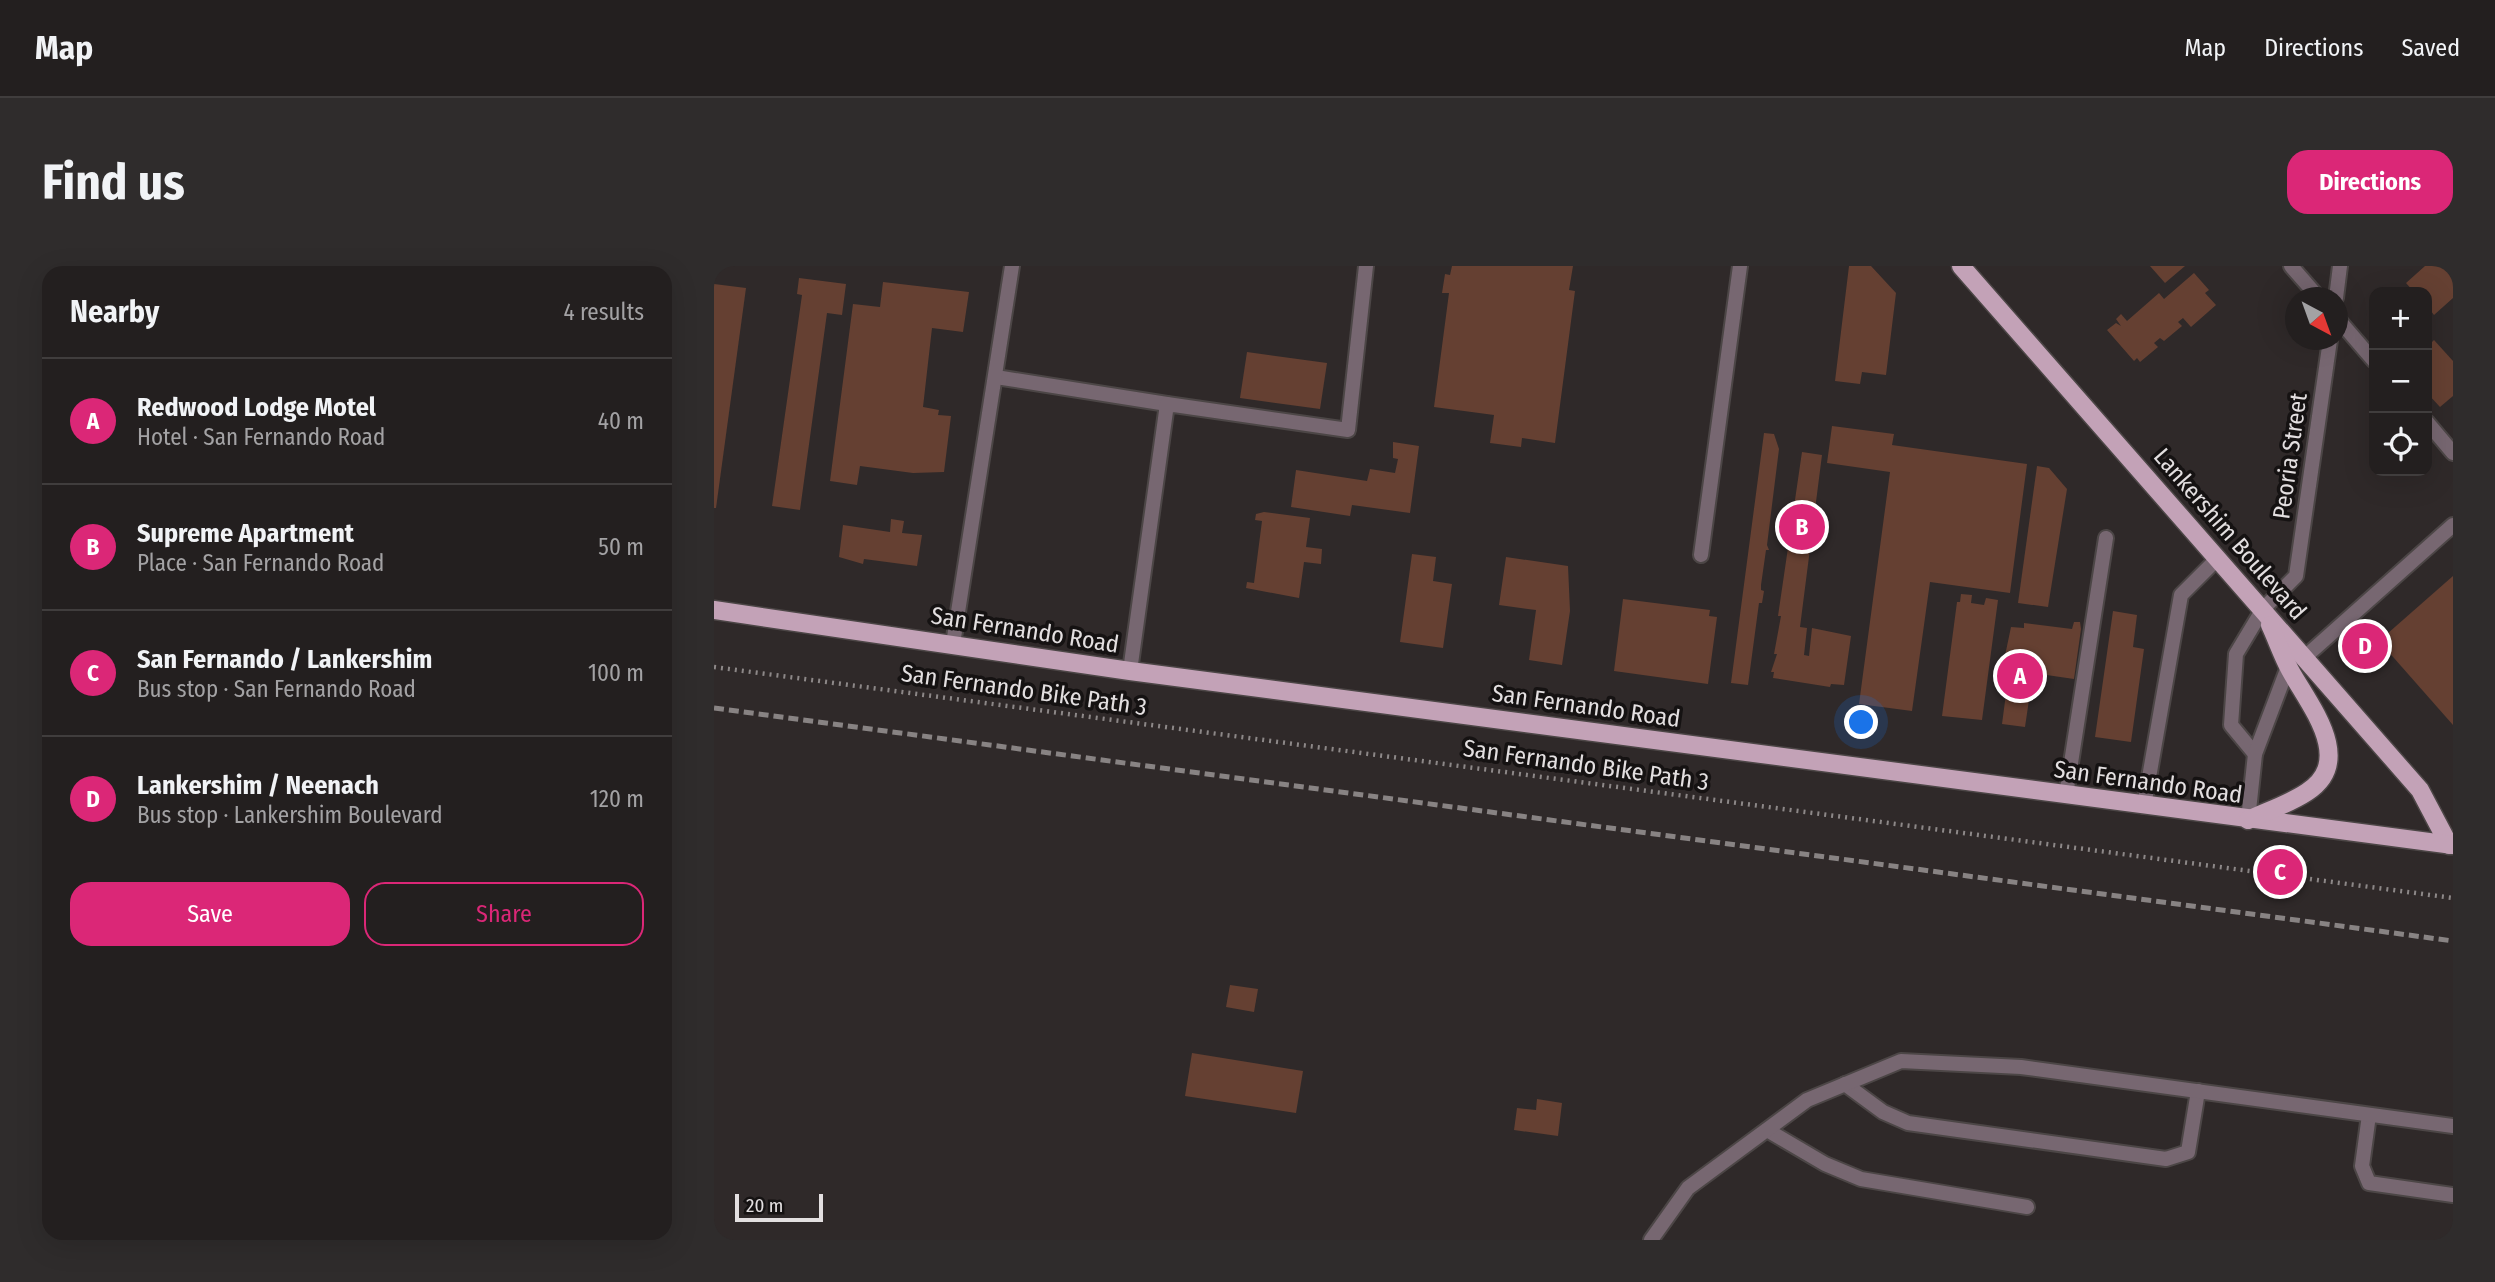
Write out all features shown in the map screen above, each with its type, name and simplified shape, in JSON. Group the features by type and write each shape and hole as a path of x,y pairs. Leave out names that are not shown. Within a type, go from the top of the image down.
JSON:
{"main road":[{"name":"Lankershim Boulevard","path":"1961,266 2420,790 2451,845"},
{"path":"2248,820 2308,792 2327,772 2327,736 2288,667 2263,609"},
{"name":"San Fernando Road","path":"714,610 1130,671 2451,845"}],"street":[{"path":"953,643 1012,266"},
{"path":"996,377 1348,430 1366,266"},
{"path":"1701,555 1740,266"},
{"path":"2291,266 2309,287"},
{"path":"2337,287 2340,266"},
{"path":"2348,331 2369,355"},
{"name":"Peoria Street","path":"2255,754 2231,725 2235,653 2263,609 2295,576 2329,350"},
{"path":"1130,671 1167,404"},
{"path":"2432,428 2453,453"},
{"path":"2305,657 2453,525"},
{"path":"2066,795 2106,538"},
{"path":"2144,806 2181,595 2218,558"},
{"path":"2248,820 2255,754 2288,667"},
{"path":"1651,1240 1688,1188 1807,1100 1901,1061 2021,1067 2453,1126"},
{"path":"1845,1084 1883,1112 1908,1123 2166,1159 2188,1152 2199,1091"},
{"path":"2368,1115 2362,1166 2370,1183 2453,1195"},
{"path":"1767,1130 1825,1164 1861,1179 2027,1207"},
{"path":"1662,1224 1665,1240"}],"path":[{"name":"San Fernando Bike Path 3","path":"714,667 2453,898"}],"building":[{"path":"1452,266 1573,266 1569,290 1575,291 1555,443 1522,438 1521,447 1490,443 1494,415 1434,407 1449,293 1442,293 1445,274 1450,275"},
{"path":"1849,266 1871,266 1896,293 1886,375 1862,372 1860,384 1835,381"},
{"path":"2150,266 2185,266 2165,283"},
{"path":"2425,266 2453,266 2453,298 2434,315 2432,287 2410,287 2406,283"},
{"path":"2194,273 2209,290 2205,293 2216,305 2191,327 2183,318 2178,322 2182,326 2164,341 2160,338 2154,343 2158,347 2140,362 2137,358 2134,361 2107,330 2116,323 2121,326 2116,319 2121,314 2127,321 2159,293 2164,299"},
{"path":"799,278 846,284 842,315 827,313 800,510 772,506 802,295 797,294"},
{"path":"883,282 969,292 963,332 932,328 923,407 939,410 938,415 951,416 944,472 913,473 860,466 857,485 830,481 853,304 880,307"},
{"path":"714,284 746,288 716,508 714,508"},
{"path":"2434,340 2453,361 2453,396 2440,407 2432,398"},
{"path":"1247,352 1327,363 1320,409 1240,398"},
{"path":"1832,426 1894,434 1892,445 2027,464 2010,593 1930,582 1912,711 1859,704 1890,472 1827,463"},
{"path":"1764,433 1774,434 1779,449 1767,545 1769,550 1766,550 1761,585 1761,590 1764,591 1762,603 1759,603 1748,685 1731,683"},
{"path":"1393,442 1419,446 1410,513 1352,505 1350,516 1291,507 1296,470 1367,481 1370,469 1395,473 1398,459 1393,458"},
{"path":"1802,452 1822,455 1800,627 1807,628 1804,655 1809,656 1812,628 1851,636 1844,685 1831,684 1830,687 1773,678 1774,672 1771,672 1777,654 1774,654 1781,616 1778,616"},
{"path":"2037,466 2049,468 2067,489 2048,607 2018,603"},
{"path":"1264,512 1310,518 1306,547 1322,549 1321,564 1304,562 1299,598 1246,588 1247,582 1254,583 1262,521 1255,520 1256,514"},
{"path":"891,519 904,521 902,533 922,535 917,566 864,559 863,564 839,557 843,525 890,532"},
{"path":"1412,554 1436,557 1433,581 1452,584 1443,648 1400,642"},
{"path":"1506,557 1568,566 1570,611 1562,665 1529,660 1536,610 1499,605"},
{"path":"2453,576 2453,725 2379,641"},
{"path":"1961,594 1972,595 1971,603 1984,605 1986,598 1998,600 1982,720 1942,716 1957,602 1960,602"},
{"path":"1623,599 1710,610 1709,616 1717,617 1708,684 1614,671"},
{"path":"2113,611 2137,615 2133,647 2144,649 2131,742 2095,737"},
{"path":"2074,622 2080,622 2081,629 2074,679 2033,673 2025,727 2002,724 2009,671 2002,670 2011,627 2024,628 2024,623 2072,629"},
{"path":"1230,985 1258,989 1254,1012 1226,1007"},
{"path":"1192,1053 1303,1071 1296,1113 1185,1096"},
{"path":"1537,1099 1562,1103 1558,1136 1514,1130 1517,1108 1536,1110"}],"railway":[{"path":"714,708 2453,941"}],"place":[{"name":"Supreme Apartment","path":"1802,527"},
{"name":"Lankershim / Neenach","path":"2365,646"},
{"name":"Redwood Lodge Motel","path":"2020,676"},
{"name":"San Fernando / Lankershim","path":"2280,872"}]}
